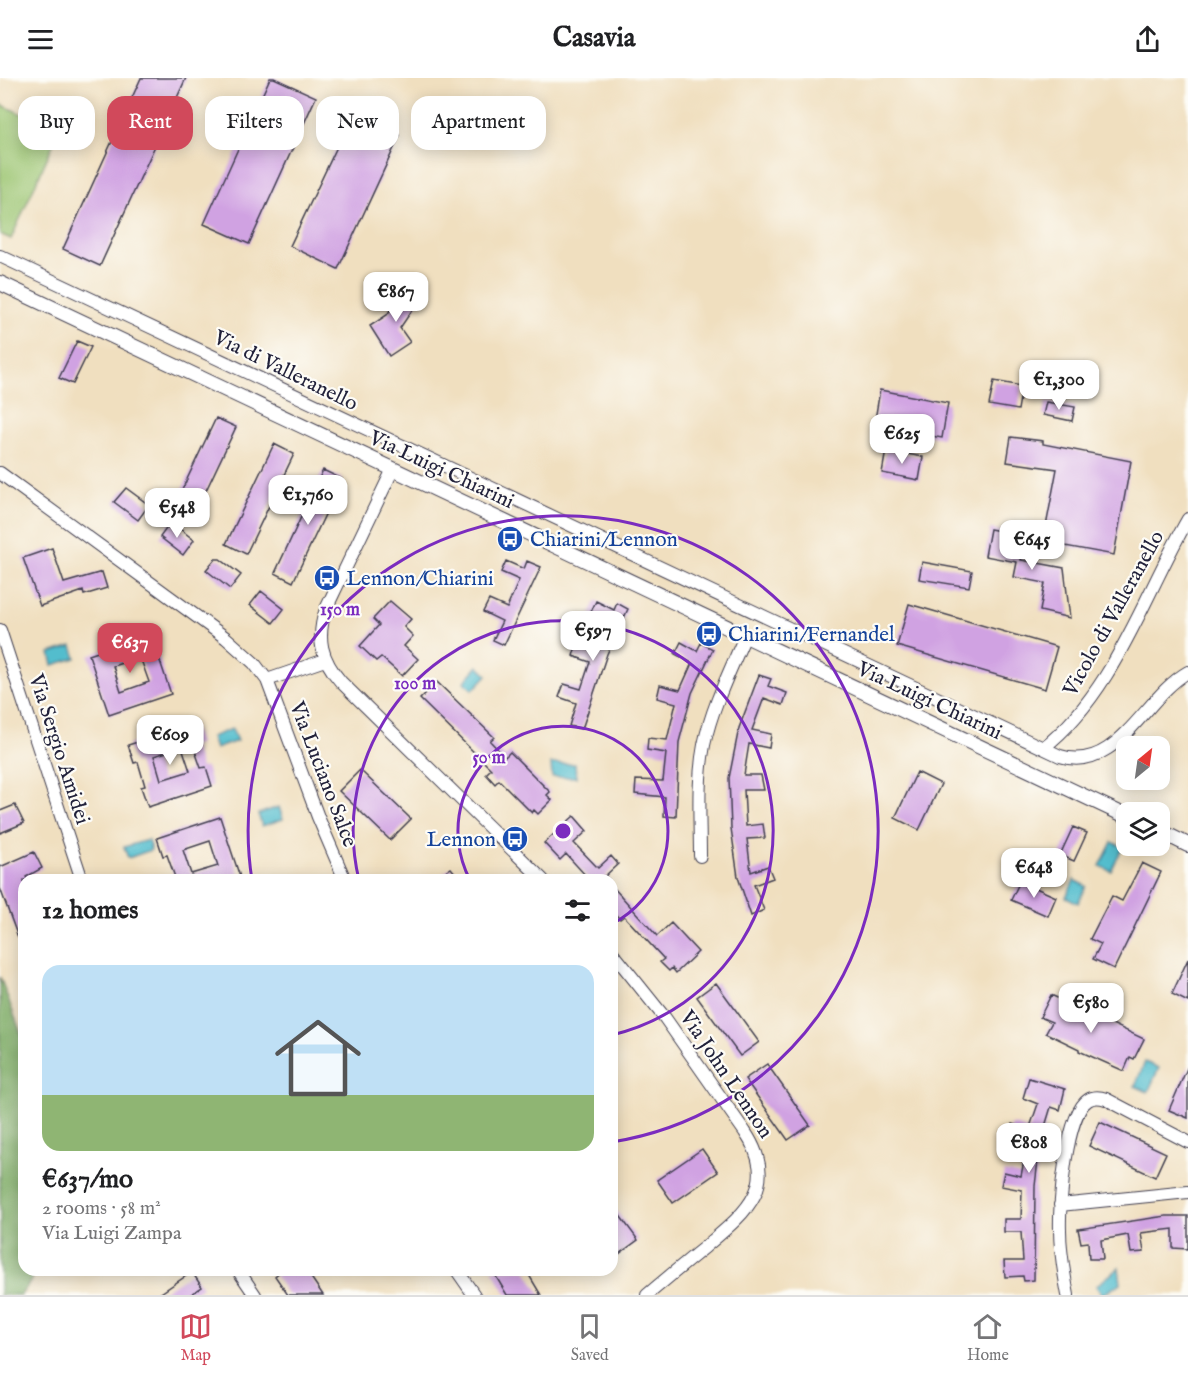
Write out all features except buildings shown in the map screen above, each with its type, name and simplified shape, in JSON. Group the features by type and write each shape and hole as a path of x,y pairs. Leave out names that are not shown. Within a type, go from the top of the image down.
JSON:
{"street":[{"name":"Via di Valleranello","path":"0,256 1064,757 1077,759 1101,753 1119,739 1162,692 1188,672"},
{"name":"Via Luigi Chiarini","path":"0,283 1116,811"},
{"path":"393,469 324,616 321,638 325,660 341,682 537,874"},
{"path":"0,473 226,638 254,663 267,680 325,660"},
{"name":"Vicolo di Valleranello","path":"1043,748 1071,724 1103,679 1188,519"},
{"name":"Via Sergio Amidei","path":"0,630 80,874"},
{"path":"700,856 701,772 705,743 716,707 745,636"},
{"name":"Via Luciano Salce","path":"267,680 318,817 342,874"},
{"path":"1170,836 1188,845"},
{"name":"Via John Lennon","path":"618,959 654,1003 745,1132 757,1150 760,1166 757,1187 744,1212 647,1295"},
{"path":"1068,1295 1060,1247 1060,1204 1068,1148 1084,1103 1098,1097 1106,1099 1188,1142"},
{"path":"1060,1204 1188,1192"},
{"path":"242,1276 255,1295"},
{"path":"461,1276 474,1295"}],"green space":[{"path":"0,104 18,112 18,150 51,150 11,239 0,234"},
{"path":"0,977 18,1025 18,1276 34,1276 21,1295 0,1295"}],"water":[{"path":"72,646 76,658 53,665 50,653"},
{"path":"478,666 487,675 473,690 464,682"},
{"path":"232,729 237,741 215,749 211,737"},
{"path":"551,764 575,764 576,777 552,777"},
{"path":"279,807 283,819 262,826 258,814"},
{"path":"148,840 151,850 128,858 124,847"},
{"path":"1112,842 1116,844 1116,856 1118,856 1111,871 1100,866"},
{"path":"1074,880 1086,886 1078,903 1066,897"},
{"path":"1145,1062 1159,1068 1148,1092 1135,1086"},
{"path":"1119,1268 1121,1283 1102,1295 1096,1286"}],"place":[{"name":"Chiarini/Lennon","path":"510,539"},
{"name":"Lennon/Chiarini","path":"327,578"},
{"name":"Chiarini/Fernandel","path":"709,634"},
{"name":"Lennon","path":"515,839"}]}
